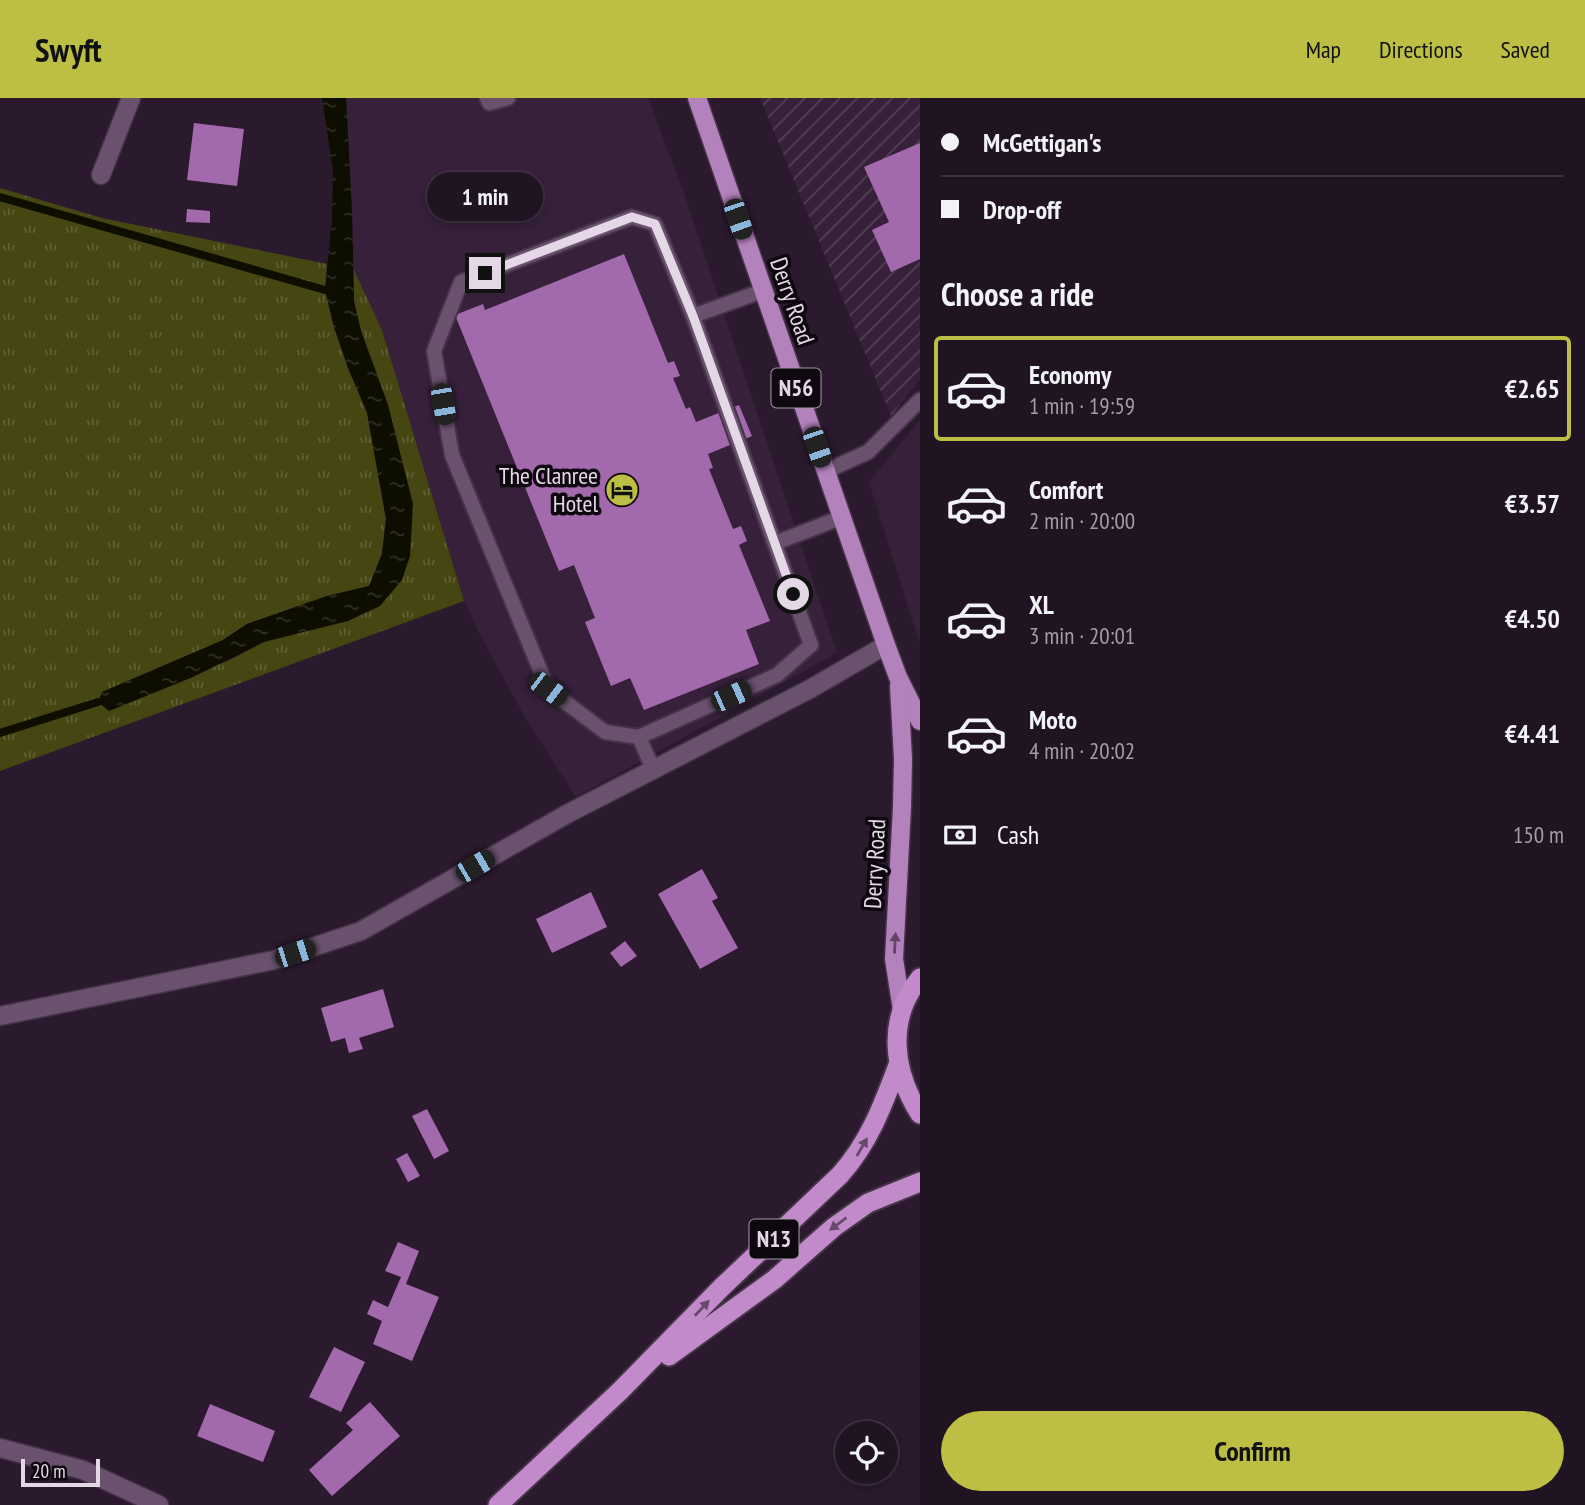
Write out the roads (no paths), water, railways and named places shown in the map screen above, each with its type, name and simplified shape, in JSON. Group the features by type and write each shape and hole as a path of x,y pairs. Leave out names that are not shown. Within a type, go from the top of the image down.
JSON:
{"highway":[{"name":"N13","path":"920,978 902,1010 897,1039 898,1065 907,1093 920,1114"},
{"name":"N13","path":"498,1505 620,1391 722,1287 812,1204 858,1156 875,1124 898,1065"},
{"name":"N13","path":"620,1391 775,1279 834,1227 868,1203 920,1182"}],"main road":[{"name":"Derry Road","path":"697,98 840,518 898,677 920,720"},
{"name":"Derry Road","path":"898,677 902,807 894,959 902,1010"}],"street":[{"path":"101,175 131,98"},
{"path":"0,1016 274,960 361,931 567,814 810,689 886,645"},
{"path":"0,1448 83,1470 159,1505"}],"lane":[{"path":"487,98 489,103 508,98"},
{"path":"632,217 655,224 693,316 775,543 811,645 777,675 639,737 605,732 548,689 452,455 434,351 461,282 632,217"},
{"path":"693,316 762,291"},
{"path":"825,471 868,452 920,400"},
{"path":"775,543 840,518"},
{"path":"639,737 654,771"}],"water":[{"path":"322,98 346,98 354,301 361,331 388,405 413,504 410,556 402,580 380,606 348,621 264,642 193,677 109,711 98,702 102,692 223,640 247,624 327,596 369,586 382,554 386,519 367,412 348,368 325,290 332,219 333,171"}],"waterway":[{"path":"0,197 325,290"},
{"path":"0,733 98,702"}],"place":[{"name":"The Clanree Hotel","path":"622,490"}]}
